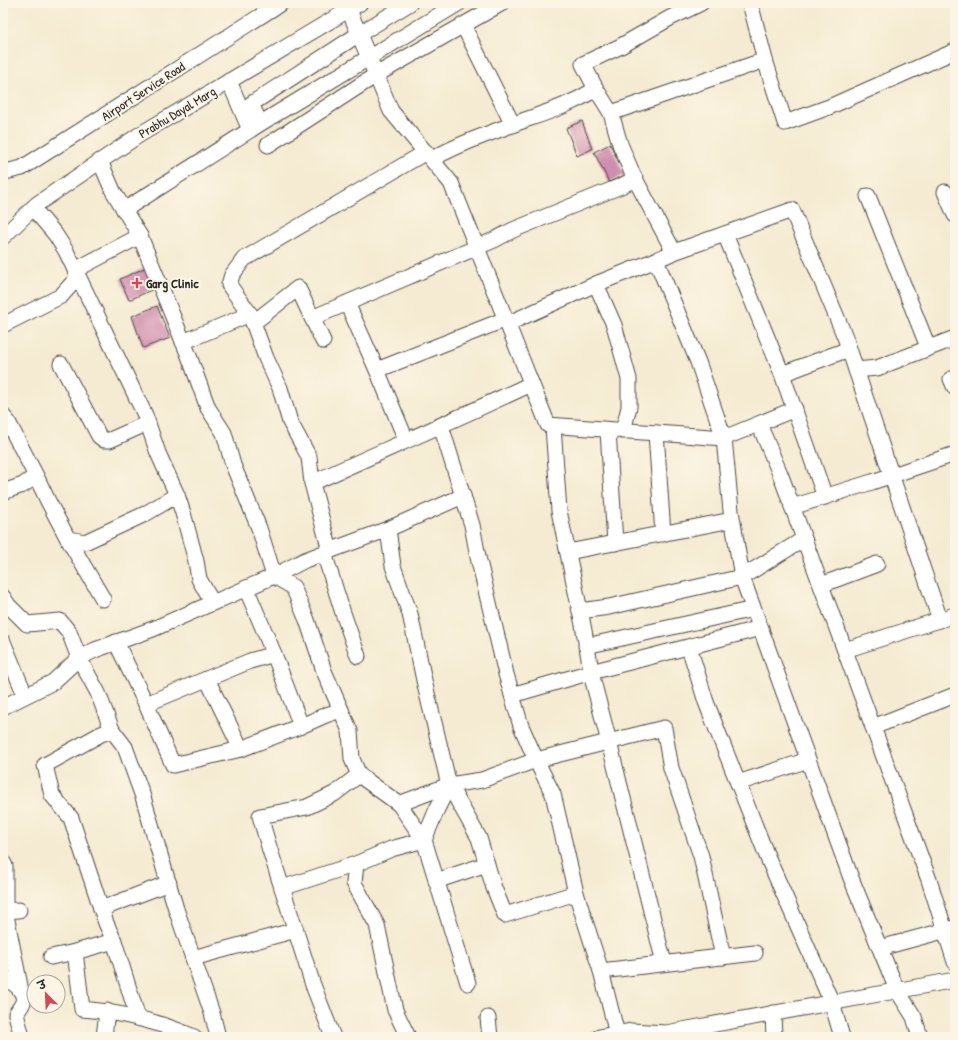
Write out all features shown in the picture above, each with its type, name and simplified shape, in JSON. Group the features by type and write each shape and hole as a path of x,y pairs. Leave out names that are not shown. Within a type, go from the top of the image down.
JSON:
{"street":[{"name":"Airport Service Road","path":"3,170 5,172 22,168 281,3"},
{"path":"256,126 251,104 410,3"},
{"path":"124,210 256,126 459,3"},
{"path":"268,145 376,75 502,3"},
{"path":"674,252 635,180 620,144 611,113 596,89 584,64 701,3"},
{"path":"750,3 765,60 785,123 829,107 955,51"},
{"path":"354,7 359,34 391,111 451,183 548,425 724,438 795,409"},
{"name":"Prabhu Dayal Marg","path":"3,237 33,208 139,135 354,7"},
{"path":"463,25 513,125"},
{"path":"611,113 765,60"},
{"path":"229,81 256,126"},
{"path":"358,656 343,613 327,552 312,483 309,457 290,422 280,388 266,358 252,318 229,285 232,275 244,259 429,156 558,110 596,89"},
{"path":"100,162 113,191 140,236 208,408 224,433 233,465 259,528 274,576 293,587 307,620 324,671 350,730 352,758 359,775 399,804 424,840 468,983"},
{"path":"312,318 513,230 635,180"},
{"path":"945,192 955,215"},
{"path":"868,196 928,347"},
{"path":"33,208 55,234 76,273 148,423 183,513 196,560 199,579 212,602"},
{"path":"376,370 506,321 674,252 792,210 845,337 940,620"},
{"path":"725,234 782,374 825,497"},
{"path":"3,325 61,296 76,273 140,236"},
{"path":"656,260 698,362 724,438 732,520 742,577 851,878 897,990 914,1017 920,1037"},
{"path":"596,284 614,325 629,379 629,407 615,430 615,543"},
{"path":"183,342 252,318 298,288 323,341"},
{"path":"347,303 406,440"},
{"path":"856,370 877,368 928,347 955,338"},
{"path":"782,374 849,349"},
{"path":"61,364 99,436 104,440 110,440 148,423"},
{"path":"312,483 531,384"},
{"path":"3,416 8,422 68,539 103,599"},
{"path":"759,424 804,539 929,880 950,929 955,962"},
{"path":"441,426 472,525 478,557 512,695 521,726 553,794 576,893 601,971 616,1034"},
{"path":"553,426 559,511 591,672 664,964"},
{"path":"656,433 663,534"},
{"path":"792,507 955,454"},
{"path":"3,492 24,485 36,476"},
{"path":"68,539 85,542 145,514 177,495"},
{"path":"3,707 53,682 79,658 116,642 153,629 274,576 305,560 388,529 462,496"},
{"path":"568,552 732,520"},
{"path":"388,529 393,566 410,614 449,785 479,838 494,888 505,915 576,893"},
{"path":"580,611 609,607 742,577 804,539"},
{"path":"821,585 876,564"},
{"path":"246,588 274,654 301,726"},
{"path":"4,599 27,624 60,621 69,632 79,658 98,693 112,730 125,748 143,797 176,909 212,1013 218,1037"},
{"path":"586,646 754,609"},
{"path":"844,650 955,615"},
{"path":"512,695 591,672 761,628"},
{"path":"3,642 26,695"},
{"path":"116,642 173,765 241,749 342,710"},
{"path":"689,647 706,702 767,856 832,1003 842,1037"},
{"path":"146,704 250,661 274,654"},
{"path":"208,679 241,749"},
{"path":"873,727 955,695"},
{"path":"399,804 449,785 482,780 536,760 664,728 671,768 701,856 723,957"},
{"path":"112,730 101,734 45,765 52,795 71,818 101,909 114,941 138,1018"},
{"path":"738,783 808,760"},
{"path":"333,1037 313,985 260,816 307,806 334,794 359,775"},
{"path":"424,840 449,785"},
{"path":"282,888 356,864 390,849 424,840"},
{"path":"3,862 5,866 9,910 23,1001 16,1014 22,1037"},
{"path":"356,864 354,883 377,926 395,1010 408,1037"},
{"path":"436,881 487,864"},
{"path":"101,909 169,883"},
{"path":"880,948 950,929"},
{"path":"193,958 296,930"},
{"path":"51,957 114,941"},
{"path":"75,952 82,1009 108,1011 138,1018 170,1027 194,1037"},
{"path":"601,971 755,953"},
{"path":"3,979 9,980 21,991"},
{"path":"599,1037 616,1034 704,1032 773,1013 955,980"},
{"path":"104,1037 108,1011"},
{"path":"773,1013 774,1037"},
{"path":"488,1018 490,1037"}],"building":[{"path":"582,121 592,149 577,156 566,128"},
{"path":"610,144 625,175 609,182 594,152"},
{"path":"147,267 156,288 129,300 120,279"},
{"path":"157,306 170,338 143,348 132,316"}],"place":[{"name":"Garg Clinic","path":"137,283"}]}
